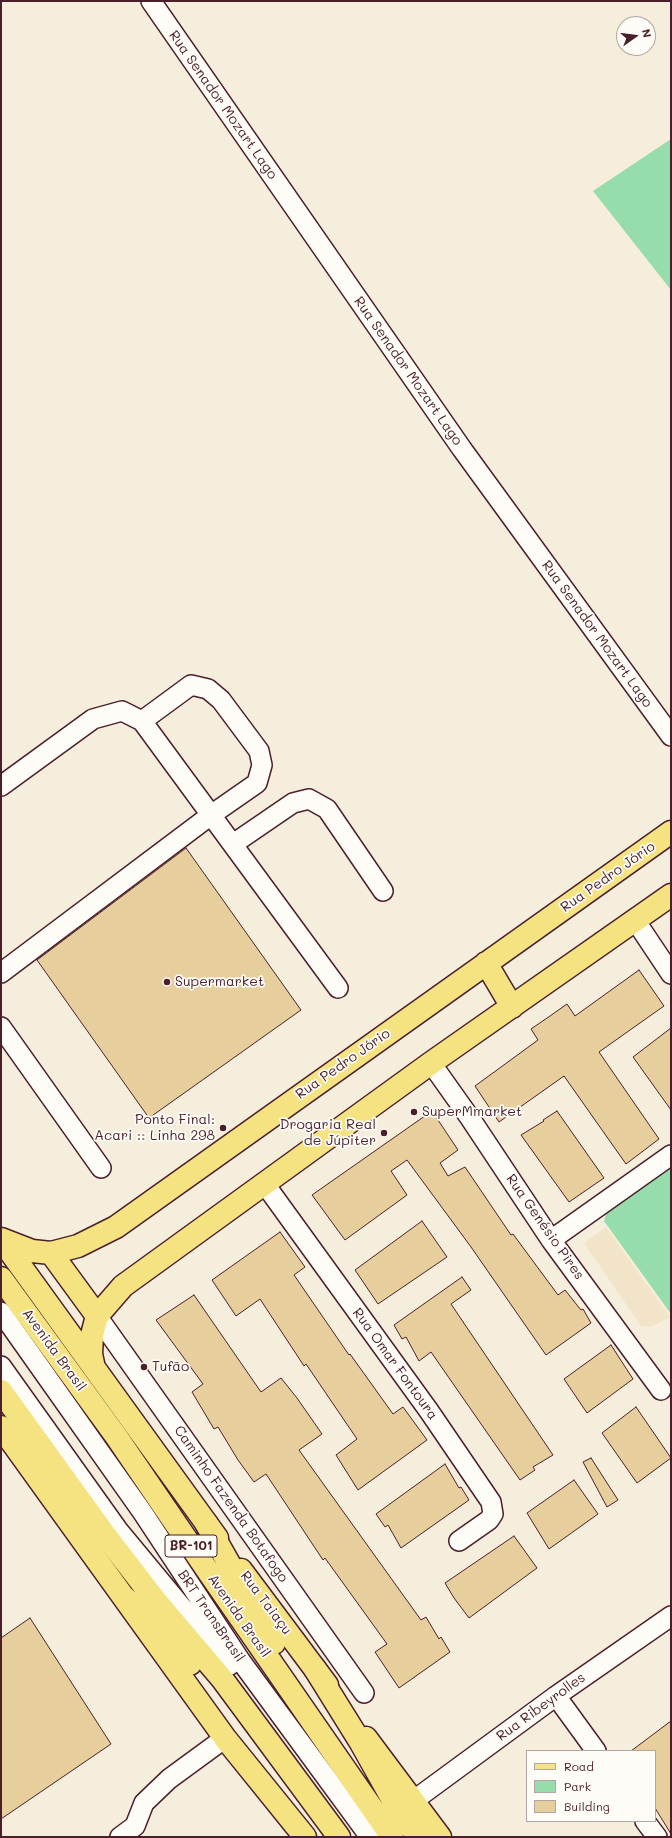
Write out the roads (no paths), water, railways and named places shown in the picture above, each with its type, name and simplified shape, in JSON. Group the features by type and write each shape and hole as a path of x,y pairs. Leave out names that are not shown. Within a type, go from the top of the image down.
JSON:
{"main road":[{"name":"Rua Pedro Jório","path":"1,1239 32,1251 51,1253 84,1243 116,1227 671,832"},
{"path":"94,1368 91,1354 92,1335 98,1316 110,1299 122,1286 431,1063 671,895"},
{"path":"486,963 512,1007"},
{"name":"Avenida Brasil","path":"1,1239 94,1368"},
{"path":"51,1253 98,1316"},
{"name":"Avenida Brasil","path":"1,1278 116,1436 214,1581 392,1837"},
{"name":"Rua Taiaçu","path":"94,1368 206,1524 440,1837"},
{"path":"1,1391 105,1535 155,1600 223,1680 339,1837"},
{"path":"1,1427 125,1598 168,1662 225,1738 305,1837"},
{"path":"206,1524 267,1632 336,1744 377,1816"},
{"path":"125,1598 158,1628 218,1695 292,1784 326,1818"},
{"path":"315,1669 361,1743 398,1809 418,1837"}],"street":[{"name":"Rua Senador Mozart Lago","path":"151,1 462,449 671,736"},
{"path":"1,973 257,782 262,766 258,752 221,700 208,689 191,685 142,721"},
{"path":"1,786 93,719 122,711 142,721 338,988"},
{"path":"233,844 293,804 309,800 327,810 383,891"},
{"path":"635,920 671,974"},
{"path":"1,1028 101,1168"},
{"name":"Rua Genésio Pires","path":"431,1063 470,1118 551,1240 661,1390"},
{"path":"551,1240 671,1155"},
{"name":"Rua Omar Fontoura","path":"264,1183 424,1404 491,1502 493,1514 489,1520 459,1541"},
{"name":"BRT TransBrasil","path":"1,1312 143,1513 240,1660 370,1837"},
{"name":"Caminho Fazenda Botafogo","path":"98,1316 364,1693"},
{"name":"BRT TransBrasil","path":"1,1366 118,1530 226,1659 357,1837"},
{"name":"Rua Ribeyrolles","path":"413,1801 556,1696 671,1616"},
{"path":"556,1696 595,1750"},
{"path":"120,1837 135,1826 144,1802 169,1779 225,1738"},
{"path":"647,1822 657,1837"}],"place":[{"name":"Supermarket","path":"167,982"},
{"name":"SuperMmarket","path":"414,1112"},
{"name":"Ponto Final: Acari :: Linha 298","path":"223,1128"},
{"name":"Drogaria Real de Júpiter","path":"384,1133"},
{"name":"Tufão","path":"144,1367"}]}
